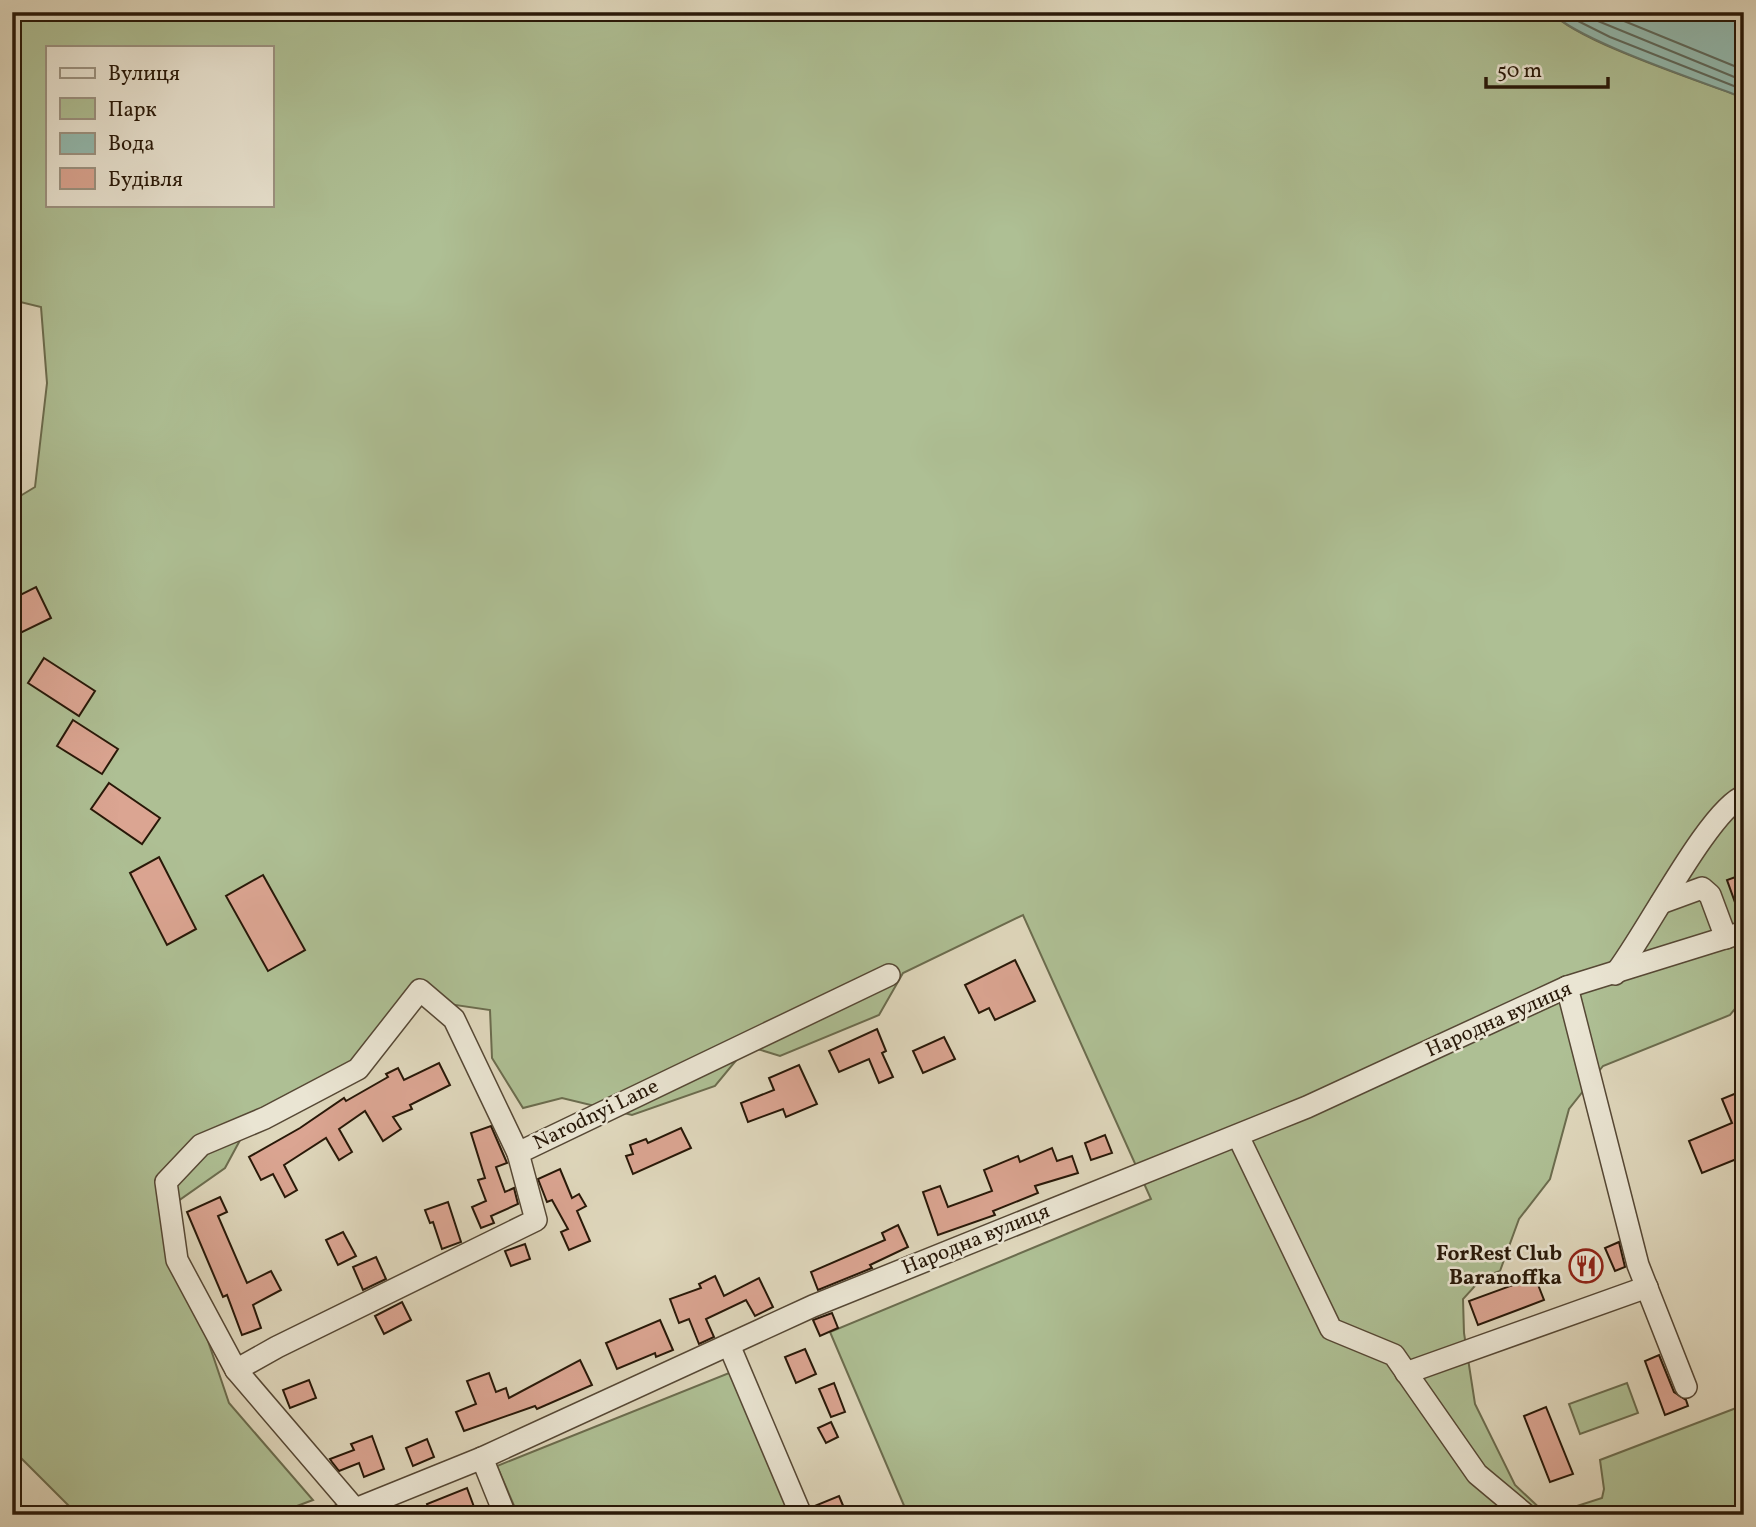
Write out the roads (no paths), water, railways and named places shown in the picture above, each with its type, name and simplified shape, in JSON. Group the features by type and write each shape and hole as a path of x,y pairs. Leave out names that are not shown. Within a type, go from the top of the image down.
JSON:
{"street":[{"path":"1615,974 1632,954 1661,903 1733,800 1744,796"},
{"path":"1661,903 1702,888 1710,894 1735,935"},
{"name":"Народна вулиця","path":"348,1512 482,1458 838,1296 1307,1107 1567,987 1735,935"},
{"name":"Narodnyi Lane","path":"236,1370 536,1220 518,1153 889,975"},
{"path":"1567,987 1638,1265 1686,1387"},
{"path":"348,1512 236,1370 177,1260 166,1182 201,1145 265,1118 358,1069 420,990 454,1019 518,1153"},
{"path":"1238,1136 1331,1329 1394,1356 1477,1474 1527,1515"},
{"path":"1406,1373 1647,1287"},
{"path":"729,1345 801,1515"},
{"path":"482,1458 505,1515"}],"water":[{"path":"1551,12 1744,12 1744,98 1613,47 1565,23"}],"place":[{"name":"ForRest Club Baranoffka","path":"1586,1266"}]}
